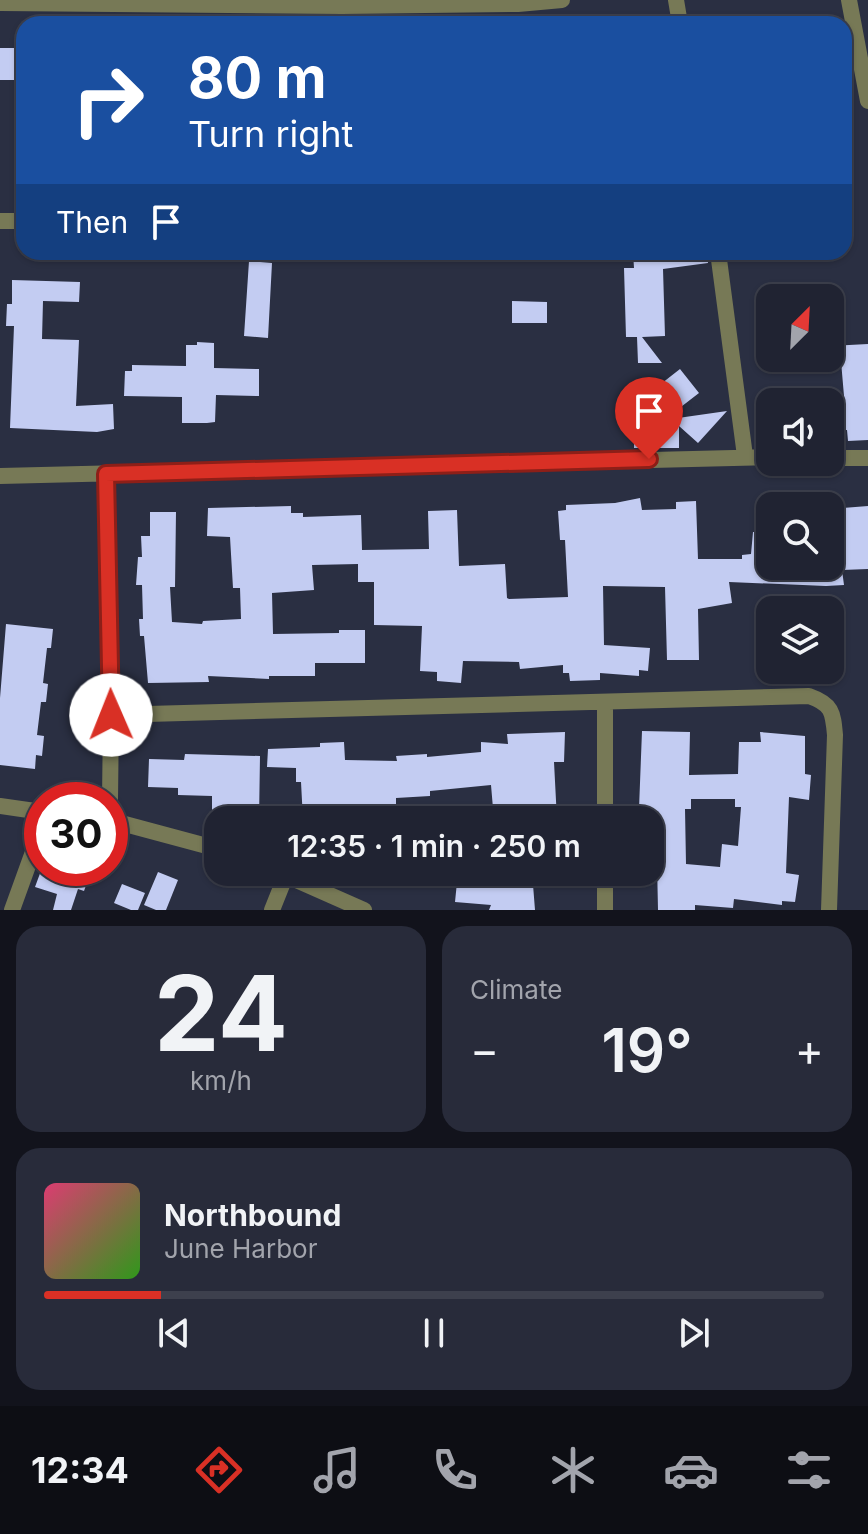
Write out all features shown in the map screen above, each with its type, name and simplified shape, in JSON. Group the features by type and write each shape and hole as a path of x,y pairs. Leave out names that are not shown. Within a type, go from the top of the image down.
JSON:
{"street":[{"path":"0,3 342,6 518,4 562,0"},
{"path":"849,0 868,101"},
{"path":"719,260 745,456"},
{"path":"0,476 756,456"},
{"path":"844,458 868,458"},
{"path":"106,474 110,782"},
{"path":"111,715 809,696 825,702 833,716 835,735 829,910"},
{"path":"605,703 605,806"},
{"path":"0,806 24,809"},
{"path":"128,825 204,845"},
{"path":"12,910 24,877"},
{"path":"272,910 279,886"},
{"path":"309,886 364,910"},
{"path":"605,886 605,910"}],"building":[{"path":"0,48 16,48 16,80 0,80"},
{"path":"634,260 708,260 708,263 663,269 665,336 642,337 662,363 638,363 637,337 626,337 624,268 634,268"},
{"path":"249,261 272,263 268,338 244,336"},
{"path":"12,280 80,282 79,302 43,301 42,339 79,340 76,406 113,404 114,429 97,432 10,428 14,326 6,326 7,304 12,304"},
{"path":"512,301 547,302 547,323 512,323"},
{"path":"197,342 214,343 214,368 259,369 259,396 216,395 215,422 182,423 182,397 124,396 125,371 132,371 132,365 186,366 186,345 197,345"},
{"path":"868,344 868,440 848,441 847,430 844,430 844,345"},
{"path":"680,369 699,393 664,420 727,411 698,443 679,426 679,448 634,448 634,405"},
{"path":"640,498 642,510 676,509 676,502 696,501 698,559 742,559 742,555 751,554 753,532 756,532 756,580 843,580 844,585 729,582 732,603 698,609 699,660 667,660 665,587 603,586 604,645 650,648 648,671 639,670 639,676 600,673 600,680 570,681 569,673 563,673 563,665 520,669 519,662 463,661 461,683 437,681 437,672 420,671 422,626 374,625 374,582 358,582 358,564 312,565 314,590 272,593 273,634 365,630 365,663 315,663 315,676 269,676 269,679 208,676 209,682 148,683 144,636 140,636 142,585 136,585 138,557 142,557 141,536 150,536 150,512 176,512 175,587 170,587 172,622 202,624 203,621 241,619 240,588 233,588 230,537 207,536 208,508 291,506 291,513 303,513 303,517 361,515 362,550 429,549 428,511 457,510 459,566 505,564 509,599 568,597 565,540 560,540 558,511 566,510 566,505 615,503"},
{"path":"868,506 868,569 844,570 844,508"},
{"path":"6,624 53,629 51,648 47,648 43,683 48,684 46,702 41,702 37,735 44,736 42,756 36,755 35,769 0,765 0,698"},
{"path":"642,731 690,732 689,775 738,774 739,742 761,742 760,732 805,736 805,774 811,775 809,800 789,797 786,873 799,875 795,902 782,901 782,905 734,899 733,908 695,905 695,910 658,910 657,886 664,886 664,806 639,806","holes":["691,799 735,799 735,807 741,807 738,846 722,844 720,867 686,864 685,809 691,809"]},
{"path":"565,732 564,762 554,762 556,806 493,806 491,785 430,791 430,796 396,798 396,806 302,806 301,782 296,782 296,768 267,767 268,749 320,747 320,743 344,742 345,760 397,761 396,756 427,754 427,757 481,752 481,742 508,744 507,734"},
{"path":"185,754 260,756 259,806 212,806 212,796 178,795 178,788 148,787 149,759 184,760"},
{"path":"158,872 178,880 166,910 144,905"},
{"path":"86,886 84,891 78,889 71,910 53,910 57,894 35,887"},
{"path":"121,886 145,893 138,910 114,903"},
{"path":"457,886 533,886 535,910 489,910 491,905 455,902"}],"route":[{"path":"111,715 106,474 649,459"}]}
